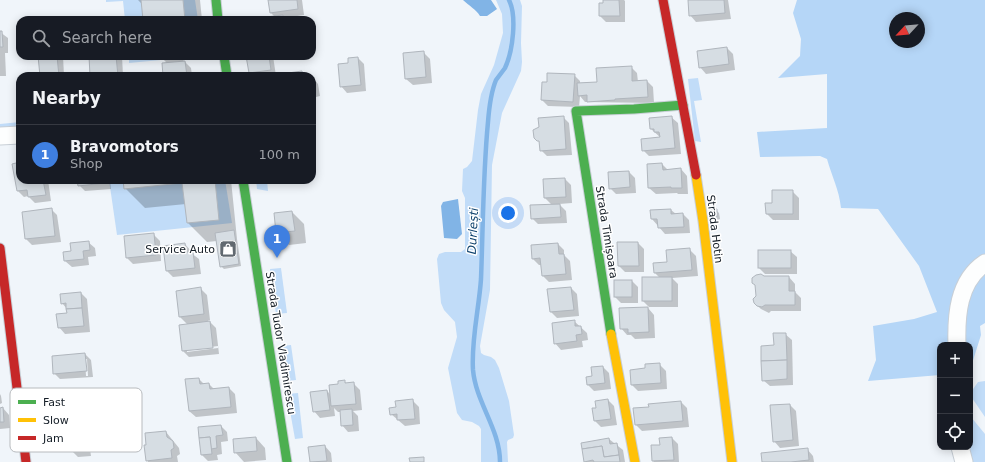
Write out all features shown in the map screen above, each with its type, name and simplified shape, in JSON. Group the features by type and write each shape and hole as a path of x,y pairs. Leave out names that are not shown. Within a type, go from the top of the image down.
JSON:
{"street":[{"path":"216,0 218,16"},
{"name":"Strada Hotin","path":"663,0 703,221 732,462"},
{"path":"225,60 226,72"},
{"name":"Strada Timișoara","path":"635,462 612,342 576,110 634,109 683,105"},
{"path":"0,136 16,135"},
{"name":"Strada Tudor Vladimirescu","path":"244,184 287,462"},
{"path":"0,248 17,388"},
{"path":"956,342 956,323 961,295 970,278 985,263"},
{"path":"961,450 964,462"},
{"path":"25,452 26,462"}],"shaded area":[{"path":"106,0 195,0 197,16 125,16 123,1 106,2"},
{"path":"463,0 491,0 497,9 487,16 480,16"},
{"path":"496,0 520,0 522,6 522,62 521,71 502,113 492,165 490,290 480,346 481,353 495,360 499,368 509,401 514,435 513,438 507,442 508,462 481,462 481,429 472,422 462,420 457,413 448,368 457,337 455,322 444,310 441,303 437,259 439,254 445,252 461,252 465,249 465,198 462,191 463,169 472,161 481,94 494,65 503,33 502,14"},
{"path":"797,0 985,0 985,323 980,326 981,335 973,360 973,342 937,342 937,375 868,381 876,360 873,326 914,319 937,312 919,266 878,209 841,208 837,189 827,159 820,156 760,157 757,132 827,128 827,74 778,78 800,56 801,39 793,13"},
{"path":"129,60 161,60 129,63"},
{"path":"698,78 702,100 694,101 701,142 695,141 688,79"},
{"path":"16,122 16,130 0,132 0,124"},
{"path":"110,184 226,184 232,223 117,235"},
{"path":"256,184 267,184 268,191 257,189"},
{"path":"458,199 462,234 457,239 444,238 441,206 443,202"},
{"path":"281,268 287,313 276,314 270,269"},
{"path":"291,345 296,380 286,381 281,346"},
{"path":"985,381 985,417 973,399 973,389 978,382"},
{"path":"298,393 303,438 295,439 287,394"},
{"path":"973,419 985,434 985,462 968,462 963,450 973,450"}],"building":[{"path":"141,0 183,0 185,16 143,16"},
{"path":"268,0 297,0 298,9 270,13"},
{"path":"603,0 619,0 620,16 599,16 599,3 603,3"},
{"path":"688,0 724,0 725,13 689,16"},
{"path":"0,31 2,31 3,47 0,47"},
{"path":"727,47 729,64 699,68 697,51"},
{"path":"424,51 426,77 405,79 403,53"},
{"path":"358,57 361,85 340,87 338,64 348,63 348,58"},
{"path":"38,60 57,60 59,72 40,72"},
{"path":"89,60 116,60 118,72 90,72"},
{"path":"247,60 270,60 271,70 249,72"},
{"path":"185,61 186,72 163,72 162,63"},
{"path":"632,66 632,81 647,80 648,97 587,102 587,95 578,96 577,83 597,82 596,68"},
{"path":"547,73 575,74 573,102 541,100 542,82 547,82"},
{"path":"564,116 566,149 540,151 539,141 534,138 533,130 539,127 538,118"},
{"path":"672,116 675,148 642,151 641,139 660,137 659,132 654,132 654,129 650,129 649,118"},
{"path":"16,163 16,184 44,184 46,195 28,197 27,190 17,191 12,164"},
{"path":"662,163 663,170 681,168 682,188 648,188 647,164"},
{"path":"629,171 630,187 609,189 608,172"},
{"path":"565,178 566,197 544,198 543,179"},
{"path":"78,184 96,184 78,186"},
{"path":"123,184 172,184 124,189"},
{"path":"182,184 215,184 219,220 187,223"},
{"path":"772,190 793,190 793,214 766,214 765,203 772,203"},
{"path":"560,204 561,217 531,219 530,205"},
{"path":"52,208 55,236 25,239 22,212"},
{"path":"671,209 671,214 683,213 684,227 658,228 657,219 651,219 650,210"},
{"path":"717,209 717,217 712,217 711,210"},
{"path":"292,211 295,231 276,233 274,213"},
{"path":"234,230 239,264 220,267 215,233"},
{"path":"154,233 156,255 126,258 124,236"},
{"path":"89,241 90,250 83,251 84,259 64,261 63,252 71,251 70,243"},
{"path":"617,242 638,242 639,266 618,266"},
{"path":"185,243 186,252 193,252 195,268 166,271 163,246"},
{"path":"558,243 559,254 564,254 566,274 542,276 540,258 532,259 531,245"},
{"path":"690,248 692,270 654,273 653,263 667,262 666,250"},
{"path":"758,250 791,250 791,268 758,268"},
{"path":"761,274 764,276 789,276 789,291 795,291 795,305 757,306 753,299 756,296 755,285 752,283 752,278"},
{"path":"642,277 672,277 672,301 642,301"},
{"path":"614,280 632,280 632,297 614,297"},
{"path":"201,287 204,314 179,317 176,291"},
{"path":"571,287 574,310 550,312 547,289"},
{"path":"81,292 82,308 66,309 66,303 61,304 60,294"},
{"path":"648,307 649,332 628,333 628,329 620,329 619,308"},
{"path":"82,308 84,326 58,328 56,314 67,313 66,309"},
{"path":"575,320 575,326 581,326 582,334 576,335 577,341 554,344 552,323"},
{"path":"210,321 213,348 182,351 179,325"},
{"path":"773,333 786,333 787,360 761,361 761,346 774,345"},
{"path":"85,353 87,371 53,374 52,356"},
{"path":"787,360 787,379 762,381 761,361"},
{"path":"660,363 661,383 631,385 630,370 645,368 645,364"},
{"path":"603,366 605,383 587,385 586,377 592,376 591,367"},
{"path":"199,378 200,384 209,383 210,389 229,387 231,407 189,411 185,379"},
{"path":"345,380 345,383 354,382 356,404 331,406 329,385 338,384 338,381"},
{"path":"327,390 330,410 313,412 310,392"},
{"path":"413,399 415,419 397,420 397,414 390,415 389,408 396,407 395,401"},
{"path":"608,399 611,419 594,421 592,408 596,408 595,401"},
{"path":"681,401 683,421 635,425 633,408 649,407 648,404"},
{"path":"790,404 793,440 773,442 770,405"},
{"path":"3,407 4,422 0,422 0,408"},
{"path":"352,409 353,425 341,426 340,410"},
{"path":"221,425 223,435 216,436 217,448 211,449 210,437 199,438 198,427"},
{"path":"166,431 167,437 173,441 174,448 171,450 172,458 146,461 144,445 146,445 145,433"},
{"path":"210,437 212,454 201,455 199,438"},
{"path":"256,437 257,451 234,453 233,439"},
{"path":"672,437 674,460 652,461 651,445 660,445 659,438"},
{"path":"609,438 610,444 617,443 619,455 604,457 602,446 582,449 581,443"},
{"path":"325,445 327,461 310,462 308,447"},
{"path":"602,446 604,457 619,455 620,462 594,462 593,460 584,462 582,449"},
{"path":"808,448 809,460 791,462 762,462 761,453"},
{"path":"424,457 424,462 410,462 409,458"}],"waterway":[{"name":"Durlești","path":"500,462 496,438 478,394 473,370 473,359 474,336 481,279 484,181 488,117 494,85 505,68 512,43 513,15 509,0"}],"traffic: fast":[{"path":"216,0 218,16"},
{"path":"225,60 226,72"},
{"path":"611,334 576,111 634,109 683,105"},
{"path":"244,184 287,462"}],"traffic: slow":[{"path":"696,175 703,221 732,462"},
{"path":"611,334 635,462"}],"traffic: jam":[{"path":"663,0 696,175"},
{"path":"0,248 17,388"},
{"path":"25,452 26,462"}],"place":[{"name":"Service Auto","path":"228,249"},
{"name":"Bravomotors","path":"277,258"}]}
